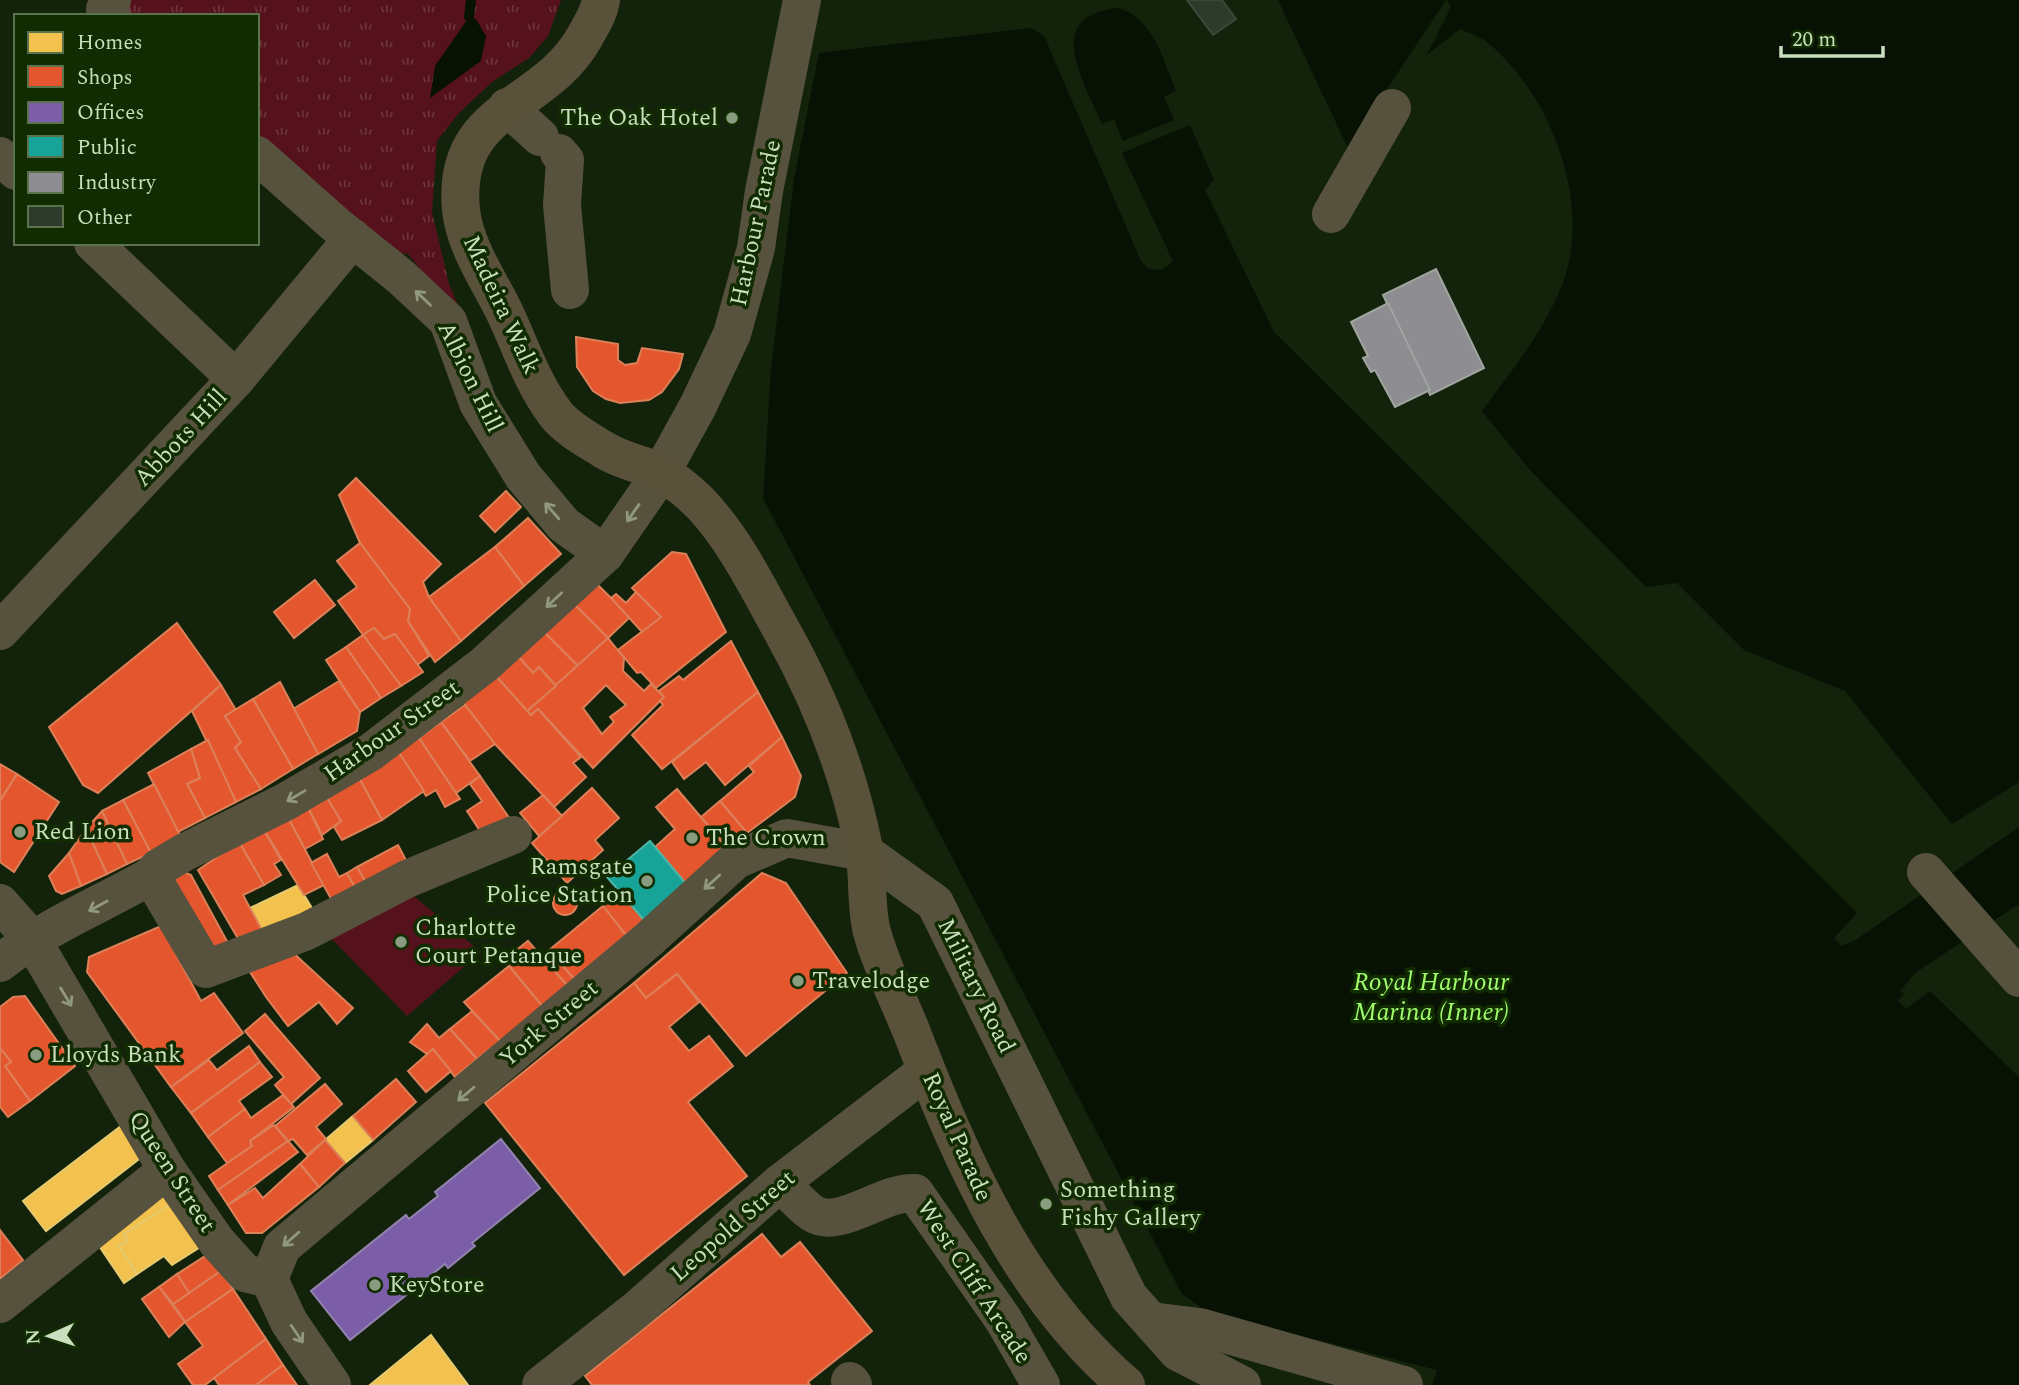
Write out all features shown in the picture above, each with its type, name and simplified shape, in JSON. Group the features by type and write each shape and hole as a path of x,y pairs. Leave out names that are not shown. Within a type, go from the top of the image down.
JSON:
{"main road":[{"name":"Madeira Walk","path":"601,0 600,10 574,55 539,88 507,107 476,138 462,163 461,212 467,240 505,312 530,374 558,418 606,452 661,473"},
{"path":"661,473 700,503 735,548 795,655 844,766 864,852"},
{"name":"Royal Parade","path":"864,852 872,930 926,1070 990,1212 1058,1315 1094,1357 1126,1385"}],"street":[{"path":"109,14 105,9 112,0"},
{"name":"Harbour Parade","path":"661,473 698,406 732,334 756,248 764,191 802,0"},
{"path":"507,107 565,160 562,205 570,290"},
{"path":"1331,214 1392,108"},
{"path":"0,156 14,169"},
{"name":"Albion Hill","path":"259,157 401,277 448,321 478,403 523,476 564,525 605,554"},
{"name":"Abbots Hill","path":"0,631 236,379 353,238"},
{"path":"95,245 236,379"},
{"name":"Harbour Street","path":"0,962 31,938 151,876 158,868 183,853 285,802 370,752 485,664 605,554 661,473"},
{"path":"151,876 206,969 307,931 407,879 513,835"},
{"name":"York Street","path":"269,1279 282,1247 627,958 736,860 787,838 864,852"},
{"name":"Military Road","path":"864,852 935,903 1129,1297 1178,1352 1242,1385"},
{"path":"1926,872 2019,978"},
{"name":"Queen Street","path":"0,903 31,938 167,1170 217,1242 245,1273 269,1279"},
{"name":"Leopold Street","path":"563,1378 780,1183 926,1070"},
{"path":"8,1296 167,1170"},
{"name":"West Cliff Arcade","path":"780,1183 814,1214 835,1220 900,1192 915,1193 1003,1319 1041,1385"},
{"path":"269,1279 289,1322 332,1385"},
{"path":"1151,1321 1200,1327 1404,1385"}],"green space":[{"path":"125,0 561,0 548,36 529,58 492,82 459,113 437,141 432,212 449,284 467,327 408,254 388,252 259,143 259,14 130,14 120,5"},
{"name":"Charlotte Court Petanque","path":"403,887 481,952 407,1016 324,931"}],"water":[{"path":"1278,0 1446,0 1348,148"},
{"path":"1447,0 2019,0 2019,782 1952,824 1845,691 1744,650 1677,583 1646,587 1529,469 1482,411 1526,351 1555,302 1570,254 1573,221 1561,154 1548,122 1511,65 1485,41 1460,29 1427,55 1451,7"},
{"path":"1119,8 1131,13 1149,31 1176,91 1164,97 1174,120 1123,141 1114,119 1102,124 1074,53 1075,36 1081,23 1095,13"},
{"path":"469,17 476,19 486,36 481,61 430,98 435,66"},
{"name":"Royal Harbour Marina (Inner)","path":"1031,28 1044,36 1141,261 1148,269 1162,270 1173,261 1122,153 1190,125 1214,180 1205,190 1274,332 1857,913 1834,938 1841,946 1854,941 2019,827 2019,904 1915,973 1900,991 1904,994 1898,1001 1906,1009 1930,991 2019,1077 2019,1385 1432,1385 1437,1370 1208,1312 1182,1294 763,498 771,369 794,179 819,53"}],"building: Homes":[{"path":"298,885 315,913 264,934 250,908"},
{"path":"353,1116 373,1140 345,1163 325,1140"},
{"path":"121,1126 143,1156 46,1231 23,1201"},
{"path":"162,1186 173,1203 124,1234 128,1241 119,1246 137,1274 124,1283 93,1237"},
{"path":"173,1203 202,1246 172,1265 164,1256 137,1274 119,1246 128,1241 124,1234"},
{"path":"431,1335 468,1385 370,1385"}],"building: Shops":[{"path":"576,337 618,344 618,360 625,365 637,363 642,348 683,354 679,369 662,392 649,400 620,403 593,391 577,367"},
{"path":"356,478 441,564 423,582 429,597 461,641 435,662 408,621 410,609 360,543 339,495"},
{"path":"506,491 521,507 495,532 480,516"},
{"path":"528,518 561,554 524,586 495,547"},
{"path":"360,543 410,609 408,621 429,656 417,665 395,634 384,639 374,628 363,635 338,601 357,587 337,561"},
{"path":"495,547 524,586 461,641 429,597"},
{"path":"672,552 686,554 726,632 656,688 641,672 637,673 618,650 661,617 632,588"},
{"path":"315,580 335,605 294,638 274,612"},
{"path":"594,581 630,617 608,638 572,602"},
{"path":"636,592 661,617 642,632 611,598 616,594 626,603"},
{"path":"572,602 608,638 578,666 542,630"},
{"path":"177,623 221,685 98,793 83,785 49,727"},
{"path":"374,628 384,639 395,634 423,672 401,686 363,635"},
{"path":"542,630 578,666 556,686 539,667 533,673 517,655"},
{"path":"363,635 401,686 381,698 346,647"},
{"path":"608,638 624,658 623,671 644,691 651,684 664,697 593,768 538,709 531,715 527,711","holes":["606,685 626,705 610,717 614,722 602,734 583,708"]},
{"path":"731,641 758,692 662,769 632,735 663,705 660,701 664,697 659,691 679,676 683,680"},
{"path":"346,647 381,698 360,712 326,660"},
{"path":"517,655 533,673 539,667 556,686 527,711 495,675"},
{"path":"495,675 531,715 538,709 581,757 573,763 586,777 554,807 495,744 463,702"},
{"path":"339,681 360,712 357,731 318,754 293,709"},
{"path":"280,682 318,754 293,769 253,699"},
{"path":"221,685 236,710 225,716 241,742 235,748 261,789 236,802 192,711"},
{"path":"758,692 782,737 725,785 706,762 684,779 672,762"},
{"path":"253,699 293,769 261,789 235,748 241,742 225,716"},
{"path":"465,705 495,744 470,761 441,722"},
{"path":"441,722 480,776 456,793 419,738"},
{"path":"782,737 801,776 795,797 747,833 720,801 754,772 749,766"},
{"path":"419,738 460,799 445,807 436,790 426,796 398,751"},
{"path":"208,740 236,802 205,818 187,784 200,778 191,749"},
{"path":"191,749 200,778 187,784 205,818 178,832 148,773"},
{"path":"398,751 424,791 382,820 358,776"},
{"path":"0,764 17,774 0,801"},
{"name":"Red Lion","path":"17,774 59,802 14,872 0,862 0,801"},
{"path":"358,776 382,820 342,840 334,827 341,821 324,793"},
{"path":"480,776 510,819 484,837 467,811 482,801 470,784"},
{"path":"154,784 181,837 151,853 123,800"},
{"path":"592,788 619,818 595,840 603,850 567,883 532,843"},
{"name":"The Crown","path":"677,789 728,849 686,884 655,847 675,829 656,807"},
{"path":"324,793 341,821 322,835 306,803"},
{"path":"543,795 562,816 539,836 520,813"},
{"path":"123,800 151,853 127,864 102,811"},
{"path":"720,801 747,833 728,849 701,817"},
{"path":"306,803 323,839 305,849 286,814"},
{"path":"102,811 127,864 107,874 86,829"},
{"path":"286,814 324,885 304,895 262,827"},
{"path":"262,827 281,860 274,864 281,875 264,885 238,840"},
{"path":"86,829 107,874 81,886 69,853"},
{"path":"239,842 264,885 243,895 264,934 240,942 198,870"},
{"path":"398,845 408,864 368,886 357,867"},
{"path":"69,853 81,886 62,894 56,891 49,876"},
{"path":"327,854 339,877 347,873 357,891 334,904 311,863"},
{"path":"357,867 368,886 357,891 347,873"},
{"path":"184,872 191,875 229,945 206,950 170,879"},
{"path":"762,873 786,883 847,973 746,1056 677,974 646,998 634,983"},
{"path":"560,891 570,891 577,898 577,908 570,915 560,915 553,908 553,898"},
{"path":"620,892 644,920 626,935 603,906"},
{"path":"603,906 628,938 575,980 549,950"},
{"path":"161,926 201,1001 214,993 243,1033 171,1087 87,972 89,957"},
{"path":"528,941 541,956 549,950 555,957 548,964 568,986 543,1007 509,966 514,962 509,956"},
{"path":"289,949 353,1008 337,1024 319,1002 288,1026 250,972"},
{"path":"555,957 575,980 568,986 548,964"},
{"path":"509,966 543,1007 500,1041 464,1002"},
{"path":"677,974 699,1002 669,1027 689,1051 709,1036 733,1066 688,1102 747,1176 624,1275 485,1103 634,983 646,998"},
{"name":"Lloyds Bank","path":"25,996 75,1066 30,1101 5,1066 11,1062 0,1048 0,1007 13,997"},
{"path":"472,1011 500,1041 477,1059 450,1029"},
{"path":"265,1014 320,1078 291,1104 275,1085 284,1077 245,1031"},
{"path":"427,1024 439,1038 450,1029 477,1059 455,1077 433,1049 427,1054 410,1042"},
{"path":"249,1046 260,1062 191,1113 171,1087 209,1060 217,1070"},
{"path":"0,1048 11,1062 5,1066 30,1101 8,1117 0,1107"},
{"path":"433,1049 451,1071 426,1092 408,1071"},
{"path":"260,1062 272,1077 239,1101 245,1109 208,1137 191,1113"},
{"path":"396,1079 416,1102 373,1140 353,1116"},
{"path":"325,1084 342,1104 316,1127 326,1139 307,1155 293,1139 288,1141 275,1126"},
{"path":"283,1095 294,1107 250,1141 252,1146 227,1163 208,1137 245,1109 251,1118"},
{"path":"274,1125 288,1141 218,1190 209,1176 252,1146 250,1141"},
{"path":"325,1140 345,1163 319,1187 300,1164"},
{"path":"288,1141 298,1152 228,1205 218,1190"},
{"path":"300,1164 319,1187 262,1233 246,1233 228,1205 255,1188 263,1198"},
{"path":"0,1230 23,1260 0,1279"},
{"path":"762,1234 781,1257 800,1242 872,1331 808,1382 810,1385 592,1385 585,1376"},
{"path":"210,1253 221,1271 189,1293 177,1274"},
{"path":"221,1271 233,1289 185,1322 173,1304"},
{"path":"177,1274 189,1293 173,1304 159,1287"},
{"path":"159,1287 185,1322 169,1337 142,1299"},
{"path":"233,1289 266,1339 205,1385 193,1385 178,1364 203,1346 185,1322"},
{"path":"266,1339 283,1365 256,1385 219,1385 214,1378"},
{"path":"283,1365 297,1385 256,1385"}],"building: Offices":[{"path":"501,1139 540,1188 472,1243 475,1246 448,1268 445,1264 350,1340 311,1291 406,1215 409,1219 438,1196 435,1192"}],"building: Public":[{"name":"Ramsgate Police Station","path":"650,841 686,884 644,920 607,877"}],"building: Industry":[{"path":"1436,269 1484,368 1430,395 1383,295"},
{"path":"1388,303 1430,390 1395,407 1375,370 1371,372 1363,358 1368,356 1351,322"}],"building: Other":[{"path":"1187,0 1222,0 1236,19 1213,35"}],"waterway":[{"path":"469,17 471,0"}],"place":[{"name":"The Oak Hotel","path":"732,118"},
{"name":"Red Lion","path":"20,832"},
{"name":"The Crown","path":"692,838"},
{"name":"Ramsgate Police Station","path":"647,881"},
{"name":"Charlotte Court Petanque","path":"401,942"},
{"name":"Travelodge","path":"798,981"},
{"name":"Lloyds Bank","path":"36,1055"},
{"name":"Something Fishy Gallery","path":"1046,1204"},
{"name":"KeyStore","path":"375,1285"}]}
